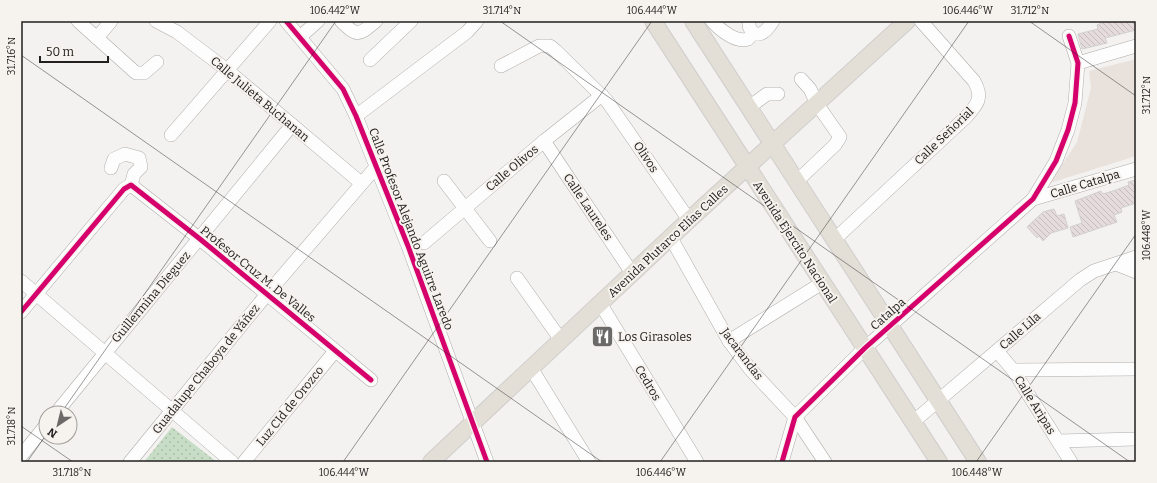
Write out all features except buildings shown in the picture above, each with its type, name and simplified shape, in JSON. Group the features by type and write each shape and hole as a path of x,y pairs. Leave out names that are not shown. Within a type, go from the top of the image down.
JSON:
{"main road":[{"name":"Avenida Ejercito Nacional","path":"653,21 939,462"},
{"path":"693,21 772,146 978,462"},
{"name":"Avenida Plutarco Elías Calles","path":"431,462 689,220 772,146 907,21"}],"street":[{"path":"78,21 136,73 144,73 157,62"},
{"path":"94,36 100,21"},
{"path":"94,36 111,21"},
{"name":"Calle Julieta Buchanan","path":"156,21 177,32 227,70 361,183"},
{"path":"171,135 270,21"},
{"name":"Calle Profesor Alejando Aguirre Laredo","path":"286,21 342,89 356,116 408,246 487,462"},
{"path":"300,37 318,21"},
{"path":"341,21 353,32 361,34 376,21"},
{"path":"370,60 411,21"},
{"path":"356,116 467,32 476,21"},
{"path":"712,21 724,32 739,40 748,39 751,27 762,34 773,21"},
{"name":"Calle Señorial","path":"834,239 965,118 979,100 979,88 974,81 921,21"},
{"path":"1033,199 1056,161 1068,130 1075,103 1078,63 1069,36"},
{"name":"Olivos","path":"501,66 529,51 545,45 556,51 602,95 689,220"},
{"path":"1078,63 1136,46"},
{"path":"796,182 839,140 839,133 817,104 810,89 801,79"},
{"path":"748,108 767,94 778,94"},
{"name":"Calle Olivos","path":"424,243 544,141 602,95"},
{"name":"Guillermina Dieguez","path":"62,405 292,125"},
{"name":"Calle Laureles","path":"544,141 632,273"},
{"path":"21,312 124,189 131,185 134,174 140,167 139,158 125,154 114,159 111,168"},
{"name":"Guadalupe Chaboya de Yáñez","path":"130,462 267,294 376,167"},
{"name":"Calle Catalpa","path":"1033,199 1136,169"},
{"path":"444,181 466,207 490,241"},
{"name":"Profesor Cruz M. De Valles","path":"131,185 200,239 371,380"},
{"name":"Catalpa","path":"782,462 795,417 865,348 1033,199"},
{"name":"Jacarandas","path":"671,238 729,341 750,369 795,417 825,462"},
{"name":"Calle Lila","path":"913,422 1080,280 1094,271 1136,257"},
{"path":"1116,264 1136,272"},
{"path":"518,278 561,340"},
{"path":"21,281 232,462"},
{"path":"729,341 822,283"},
{"name":"Cedros","path":"600,303 697,462"},
{"name":"Luz CId de Orozco","path":"244,462 335,351"},
{"name":"Calle Aripas","path":"997,351 1013,370 1071,462"},
{"path":"531,368 589,462"},
{"path":"1013,370 1136,369"},
{"path":"21,456 38,435"},
{"path":"1058,441 1136,439"}],"shaded area":[{"path":"1136,59 1136,156 1050,183 1077,142 1091,88 1089,71"}],"green space":[{"path":"172,427 217,462 144,462"}],"cycle path":[{"path":"286,21 343,89 356,116 408,246 487,462"},
{"path":"782,462 795,417 865,348 1033,199 1056,161 1068,130 1075,103 1078,63 1069,36"},
{"path":"21,312 124,189 131,185 200,239 371,380"}],"place":[{"name":"Los Girasoles","path":"602,337"}]}
